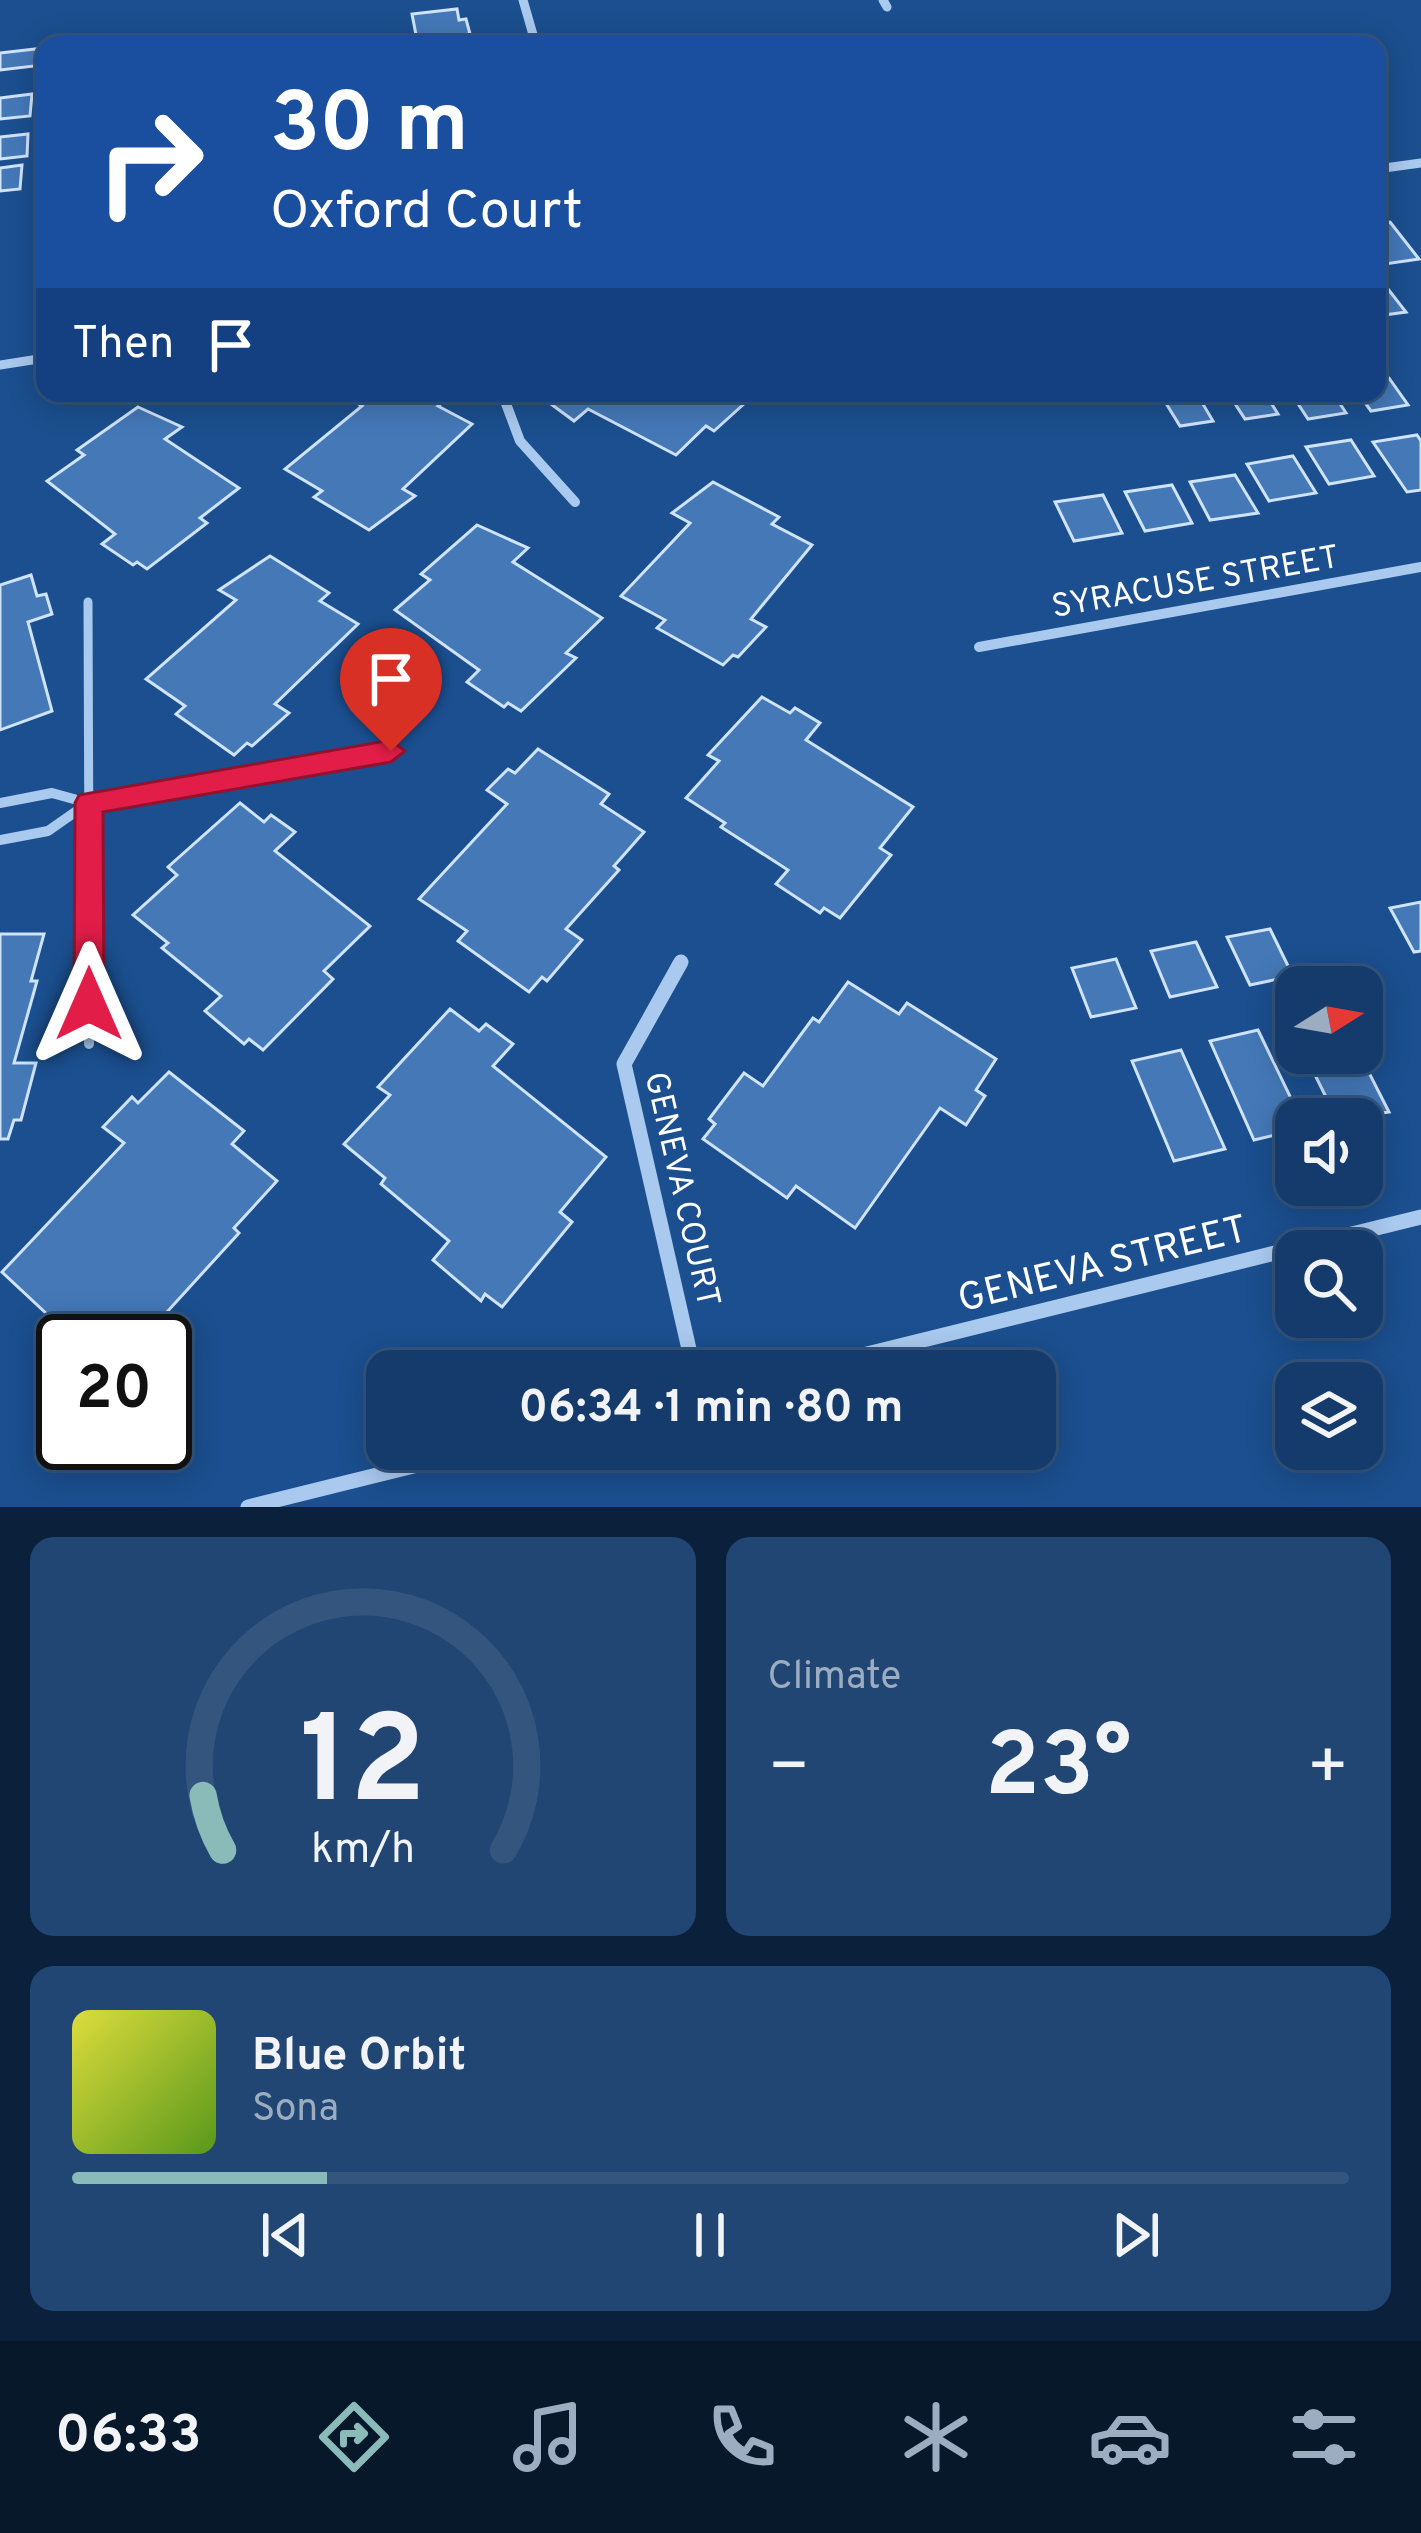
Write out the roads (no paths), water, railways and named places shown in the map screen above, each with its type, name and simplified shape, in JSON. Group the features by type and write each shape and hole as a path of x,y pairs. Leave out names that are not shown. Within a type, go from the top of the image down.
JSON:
{"street":[{"path":"523,0 533,36"},
{"path":"1386,169 1421,163"},
{"path":"0,365 36,359"},
{"path":"504,402 525,456 575,502"},
{"name":"SYRACUSE STREET","path":"979,647 1421,567"},
{"path":"0,841 47,831 88,803 391,751"},
{"path":"0,803 52,793 88,803"},
{"name":"GENEVA COURT","path":"682,962 624,1064 689,1350"},
{"name":"GENEVA STREET","path":"883,1350 1421,1217"},
{"path":"248,1507 397,1470"}],"lane":[{"path":"88,602 89,1044"}]}
